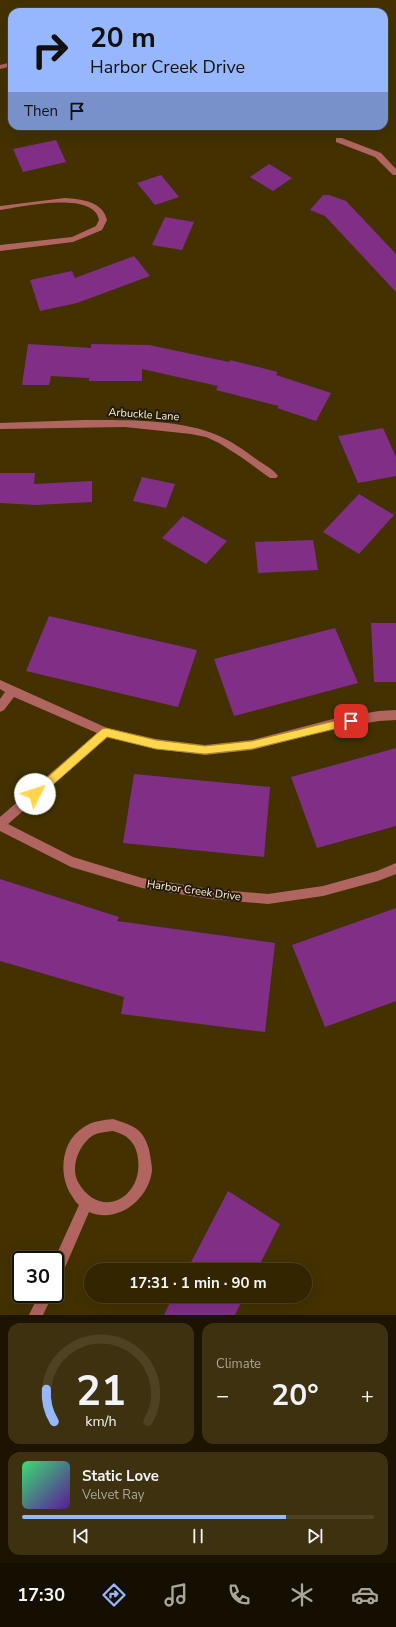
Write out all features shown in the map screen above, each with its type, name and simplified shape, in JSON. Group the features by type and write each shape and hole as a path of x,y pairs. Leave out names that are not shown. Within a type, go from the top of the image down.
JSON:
{"street":[{"path":"340,140 378,155 396,173"},
{"path":"0,208 68,199 83,201 93,205 101,212 103,220 99,228 73,239 0,248"},
{"name":"Arbuckle Lane","path":"0,426 106,423 149,424 190,429 214,437 233,447 273,476"},
{"path":"0,684 12,691 106,732 156,744 205,750 252,745 337,724 379,716 396,715"},
{"path":"0,707 12,691"},
{"path":"0,825 106,732"},
{"name":"Harbor Creek Drive","path":"0,825 71,862 142,883 210,894 268,899 323,891 378,876 396,868"},
{"path":"113,1125 131,1132 140,1142 146,1160 146,1175 139,1191 128,1202 116,1208 102,1209 86,1204 74,1191 69,1177 69,1163 73,1149 82,1136 94,1128 113,1125"},
{"path":"64,1254 86,1204"},
{"path":"36,1315 42,1303"}],"building":[{"path":"56,140 66,162 23,172 13,149"},
{"path":"269,164 292,178 273,191 250,177"},
{"path":"161,175 179,197 155,205 137,183"},
{"path":"323,195 329,195 346,201 396,254 396,292 325,216 310,210"},
{"path":"165,217 194,222 182,250 152,245"},
{"path":"134,256 150,276 77,303 40,311 30,280 72,271 75,278"},
{"path":"28,344 91,348 91,344 149,345 229,362 230,360 278,372 276,375 331,393 316,421 277,408 279,406 216,390 218,386 142,369 142,381 89,381 89,378 51,376 49,385 22,385"},
{"path":"383,428 396,457 396,476 358,483 338,436"},
{"path":"0,473 35,473 34,484 92,481 92,502 36,505 0,503"},
{"path":"142,477 175,484 166,508 133,501"},
{"path":"359,494 394,515 359,554 323,532"},
{"path":"183,516 227,541 206,564 162,538"},
{"path":"313,540 318,570 258,573 255,542"},
{"path":"49,616 197,650 178,707 26,671"},
{"path":"371,623 396,623 396,682 374,682"},
{"path":"335,628 358,683 234,716 214,659"},
{"path":"396,748 396,826 317,848 291,777"},
{"path":"134,774 270,787 264,857 123,843"},
{"path":"0,879 119,917 117,921 275,943 265,1032 121,1014 124,997 0,961"},
{"path":"396,908 396,1001 325,1027 292,945"},
{"path":"228,1191 280,1224 260,1263 191,1263"},
{"path":"170,1303 241,1303 235,1315 164,1315"}],"route":[{"path":"35,794 106,732 156,744 205,750 252,745 351,721"}]}
